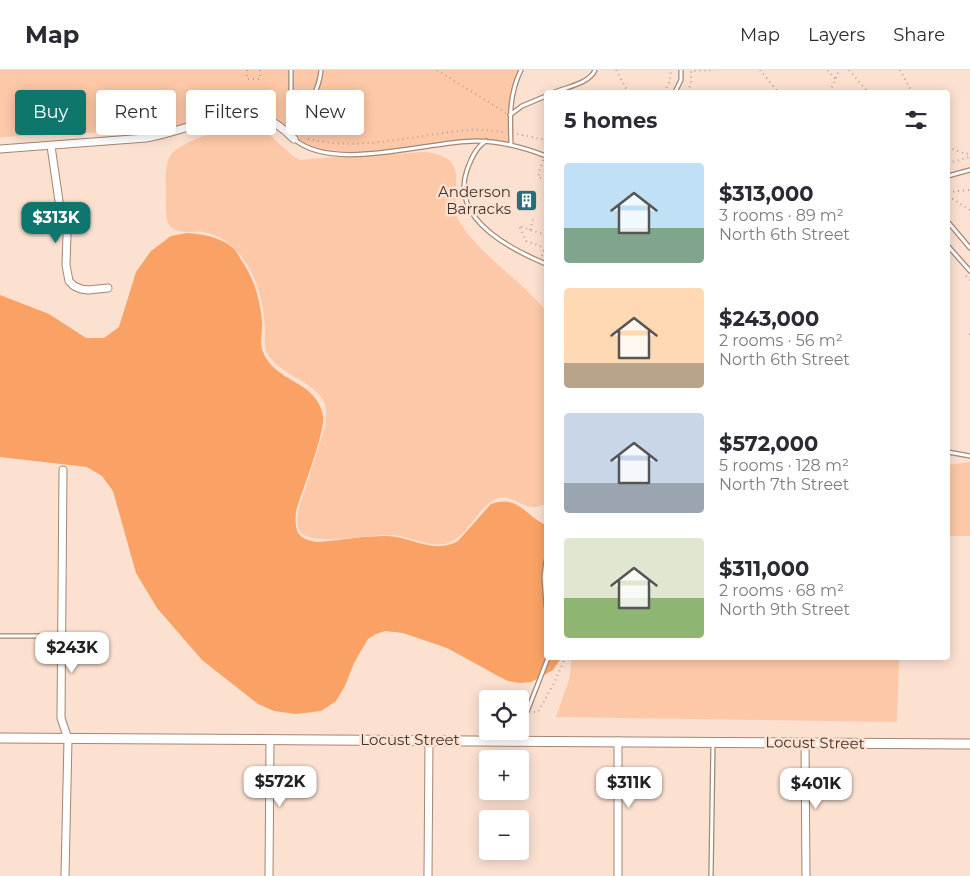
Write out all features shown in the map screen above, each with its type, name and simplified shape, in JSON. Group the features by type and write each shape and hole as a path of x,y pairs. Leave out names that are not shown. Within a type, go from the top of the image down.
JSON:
{"street":[{"path":"0,149 146,138 235,112 254,113 264,117 294,139"},
{"path":"51,146 59,201 67,234 66,265 69,280 74,286 81,289 108,288"},
{"path":"63,470 60,718 68,739 65,876"},
{"name":"Locust Street","path":"0,738 970,744"},
{"path":"269,876 270,740"},
{"path":"428,876 429,740"},
{"path":"618,741 618,876"},
{"path":"805,744 806,876"}],"lane":[{"path":"291,70 292,90"},
{"path":"316,90 321,70"},
{"path":"511,144 511,97 521,70"},
{"path":"560,90 588,79 595,70"},
{"path":"676,90 680,83 681,70"},
{"path":"510,115 522,106 544,97"},
{"path":"294,135 294,139 307,149 319,152 356,154 395,152 462,142 487,141 511,144 544,155"},
{"path":"487,141 477,149 468,169 464,185 467,204 478,221 500,238 526,255 544,263"},
{"path":"950,175 970,170"},
{"path":"950,224 970,248"},
{"path":"950,248 970,271"},
{"path":"950,452 970,456"},
{"path":"0,636 62,636"},
{"path":"529,707 547,660"},
{"path":"711,876 713,742"}],"path":[{"path":"247,70 247,79 260,79 260,70"},
{"path":"437,70 510,115"},
{"path":"616,70 627,90"},
{"path":"665,90 670,80 671,70"},
{"path":"689,90 691,83 691,70 715,70"},
{"path":"760,70 776,90"},
{"path":"828,70 835,79"},
{"path":"831,90 839,70"},
{"path":"849,70 866,90"},
{"path":"900,70 911,90"},
{"path":"305,139 333,143 387,142 472,130 511,133 544,140"},
{"path":"950,148 970,155"},
{"path":"950,161 970,155"},
{"path":"544,158 538,177 544,179"},
{"path":"950,192 970,190"},
{"path":"950,197 970,210"},
{"path":"530,230 534,217"},
{"path":"544,234 519,226 526,241 544,248"},
{"path":"540,262 544,251"},
{"path":"529,712 538,712 564,660"}],"shaded area":[{"path":"0,70 521,70 511,97 511,144 476,141 373,154 319,152 301,146 288,135 364,135 364,90 286,90 286,133 276,125 276,90 186,90 186,127 176,128 176,90 96,90 96,133 86,133 86,90 15,90 15,135 48,135 0,137"},
{"path":"209,135 270,135 294,157 301,160 424,152 441,155 450,162 455,170 456,213 460,223 479,246 544,309 544,504 539,507 532,507 509,498 496,499 483,509 462,534 448,543 440,544 426,543 396,535 321,539 311,538 301,533 297,518 298,511 326,424 324,402 320,395 280,367 267,353 259,291 247,264 237,252 215,235 200,232 182,232 174,229 169,224 166,217 168,160 175,150 193,140"},
{"path":"187,233 205,235 228,244 236,251 250,275 258,297 262,321 261,345 263,352 277,370 305,388 319,404 323,423 317,448 296,511 296,524 299,534 306,539 319,542 386,536 431,546 449,545 458,541 491,504 508,502 521,507 544,524 544,660 560,660 553,670 531,682 508,681 447,648 403,633 385,631 368,639 336,701 321,711 296,714 274,711 258,704 202,660 157,608 136,573 113,491 102,476 87,467 0,457 0,295 49,314 86,338 104,338 119,327 136,272 151,251 171,236"},
{"path":"970,462 970,536 950,536 950,465"},
{"path":"572,660 899,660 897,722 556,717 569,680"}],"place":[{"name":"Anderson Barracks","path":"527,201"}]}
